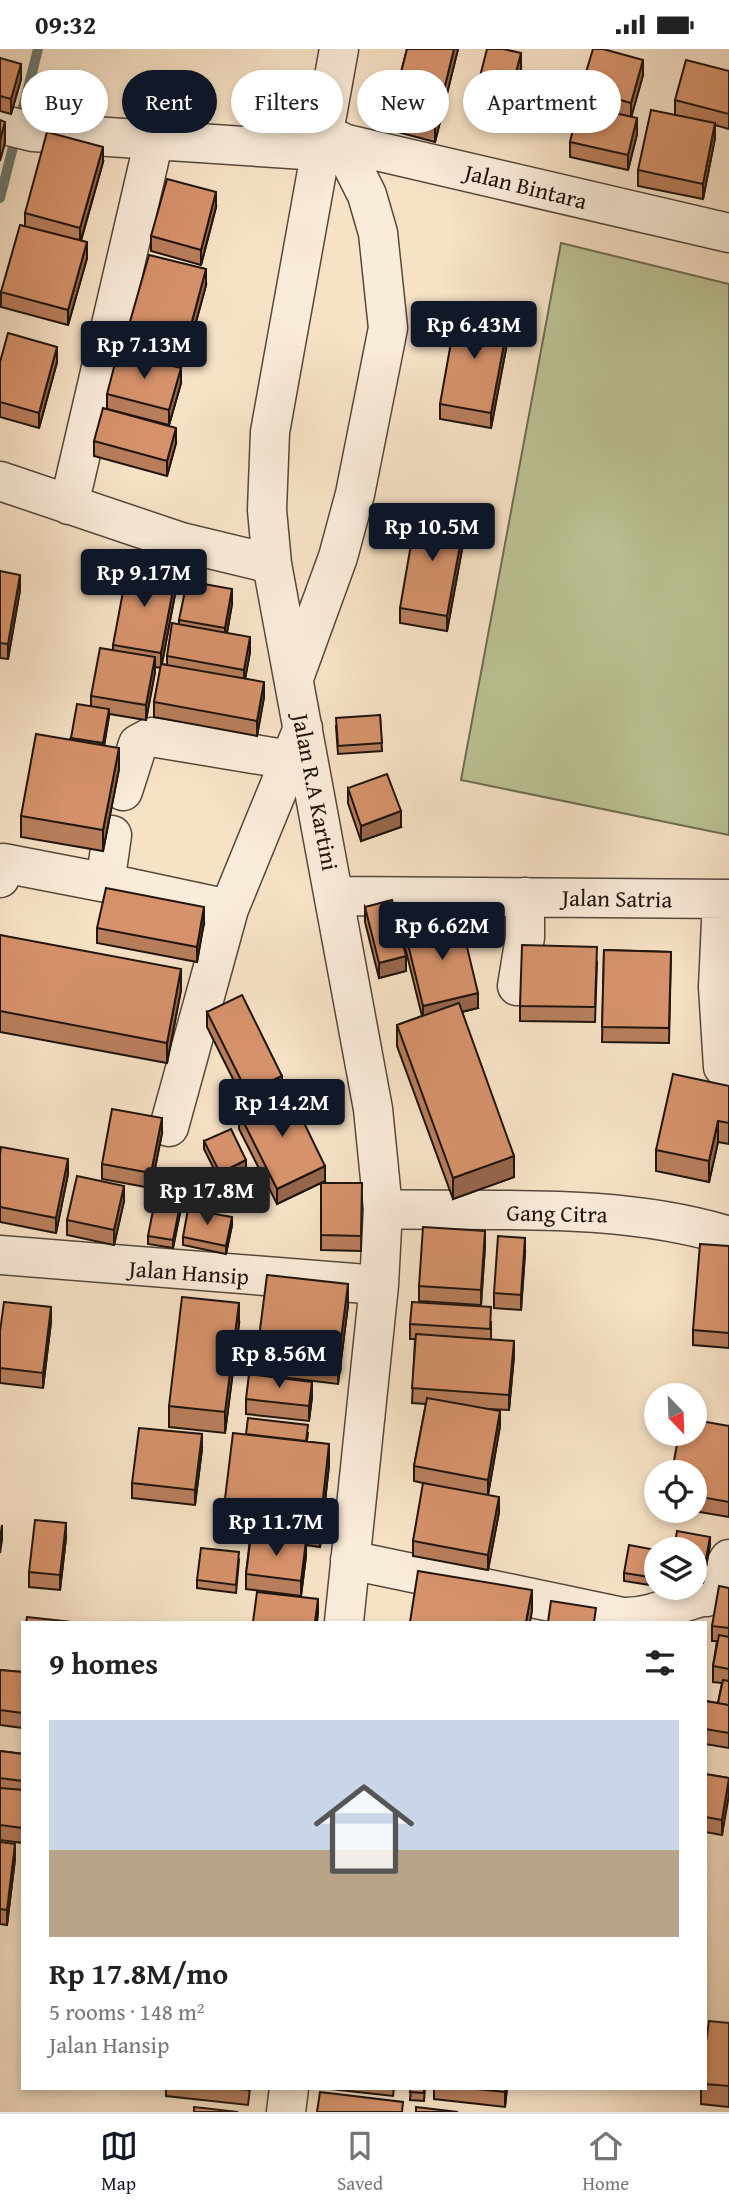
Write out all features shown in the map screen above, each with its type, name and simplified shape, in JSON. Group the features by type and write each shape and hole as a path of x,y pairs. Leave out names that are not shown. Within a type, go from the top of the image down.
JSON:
{"street":[{"name":"Jalan R.A Kartini","path":"339,49 327,144 270,432 267,510 272,563 293,680 297,744 336,896 373,1109 383,1209 379,1285 344,1621"},
{"name":"Jalan Bintara","path":"14,128 154,141 327,144 729,233"},
{"path":"69,505 154,141"},
{"path":"293,680 338,557 355,494 388,328 378,233 367,195 327,144"},
{"path":"0,481 181,542 272,563"},
{"path":"123,791 138,744 151,737 297,744 229,909 169,1127"},
{"path":"111,835 106,877 113,884"},
{"path":"0,878 3,863 229,909"},
{"name":"Jalan Satria","path":"336,896 725,899"},
{"path":"517,986 525,937 525,897"},
{"path":"723,1067 718,987 725,899"},
{"name":"Gang Citra","path":"383,1209 624,1214 667,1219 729,1236"},
{"name":"Jalan Hansip","path":"0,1255 379,1285"},
{"path":"350,1560 623,1617 662,1613 701,1604 729,1559"},
{"path":"286,2112 289,2090"}],"green space":[{"path":"561,243 729,284 729,835 461,780"}],"building":[{"path":"407,49 454,49 449,70 402,70"},
{"path":"487,49 521,53 517,70 482,70"},
{"path":"593,49 603,49 643,60 631,103 621,100 621,70 587,70"},
{"path":"0,58 21,64 11,99 0,96"},
{"path":"686,60 729,71 729,114 675,100"},
{"path":"651,110 715,123 703,184 638,170"},
{"path":"621,114 637,118 628,155 570,142 572,133 621,133"},
{"path":"0,120 5,122 0,140"},
{"path":"47,133 103,147 80,228 25,213"},
{"path":"167,179 216,192 201,250 151,236"},
{"path":"20,225 87,242 68,310 1,292"},
{"path":"149,255 206,269 187,340 129,325"},
{"path":"457,309 509,318 491,413 440,404"},
{"path":"8,333 57,347 39,413 0,402 0,362"},
{"path":"118,352 181,368 169,410 107,394"},
{"path":"103,408 176,428 167,461 94,441"},
{"path":"417,510 465,518 447,616 400,608"},
{"path":"128,565 176,574 161,653 113,645"},
{"path":"0,571 20,575 8,644 0,643"},
{"path":"187,581 232,589 225,628 179,620"},
{"path":"172,623 250,637 244,670 167,656"},
{"path":"100,648 155,657 146,705 91,696"},
{"path":"161,664 264,682 257,721 154,702"},
{"path":"77,704 109,709 103,743 71,738"},
{"path":"380,715 382,743 338,746 336,718"},
{"path":"36,734 119,748 103,830 21,816"},
{"path":"387,774 401,811 361,826 348,788"},
{"path":"106,888 204,907 197,947 97,928"},
{"path":"392,900 406,956 379,963 365,907"},
{"path":"460,918 478,993 423,1006 405,932"},
{"path":"0,935 181,969 167,1043 0,1011"},
{"path":"522,945 597,947 595,1007 520,1006"},
{"path":"604,950 671,952 669,1028 602,1027"},
{"path":"242,995 282,1076 247,1092 207,1012"},
{"path":"459,1003 514,1156 453,1178 397,1025"},
{"path":"673,1074 729,1086 729,1123 718,1121 709,1161 656,1150"},
{"path":"288,1090 325,1166 277,1189 239,1113"},
{"path":"112,1109 162,1118 151,1173 102,1164"},
{"path":"231,1129 246,1160 220,1173 204,1141"},
{"path":"1,1147 68,1159 56,1218 0,1207"},
{"path":"77,1176 124,1186 114,1230 67,1220"},
{"path":"321,1183 362,1183 361,1236 321,1235"},
{"path":"155,1200 180,1205 173,1240 148,1236"},
{"path":"188,1209 232,1217 226,1246 183,1237"},
{"path":"423,1227 485,1231 481,1290 419,1286"},
{"path":"498,1236 525,1238 521,1295 494,1293"},
{"path":"700,1244 729,1246 729,1333 693,1330"},
{"path":"267,1275 348,1284 338,1363 257,1353"},
{"path":"182,1297 239,1303 225,1412 169,1406"},
{"path":"4,1302 51,1307 43,1373 0,1368 0,1331"},
{"path":"412,1302 491,1307 490,1329 410,1324"},
{"path":"416,1334 514,1341 509,1395 412,1388"},
{"path":"249,1374 312,1382 309,1406 246,1399"},
{"path":"427,1398 500,1411 488,1480 414,1466"},
{"path":"248,1418 308,1425 306,1441 246,1434"},
{"path":"707,1422 729,1426 729,1502 707,1498 707,1460 674,1460 677,1446 707,1446"},
{"path":"139,1428 202,1434 195,1490 132,1483"},
{"path":"233,1433 329,1444 320,1526 223,1515"},
{"path":"423,1483 499,1497 488,1555 413,1541"},
{"path":"35,1520 66,1523 60,1575 29,1572"},
{"path":"677,1531 710,1537 707,1553 707,1537 676,1537"},
{"path":"251,1535 306,1541 301,1581 246,1574"},
{"path":"629,1545 644,1548 644,1576 624,1573"},
{"path":"201,1548 239,1552 236,1585 197,1580"},
{"path":"418,1571 532,1590 526,1621 410,1621"},
{"path":"719,1586 729,1588 729,1628 712,1626"},
{"path":"257,1592 318,1599 315,1621 253,1621"},
{"path":"551,1601 596,1608 594,1621 548,1621"},
{"path":"27,1617 63,1621 26,1621"},
{"path":"719,1635 729,1637 729,1669 713,1666"},
{"path":"0,1670 21,1672 21,1713 0,1710"},
{"path":"723,1680 729,1681 729,1705 718,1703"},
{"path":"707,1701 729,1705 729,1733 707,1729"},
{"path":"0,1751 21,1754 21,1781 0,1778"},
{"path":"707,1774 729,1778 722,1820 707,1817"},
{"path":"0,1788 21,1790 21,1828 0,1825"},
{"path":"0,1842 15,1844 7,1910 0,1909"},
{"path":"709,2021 729,2023 729,2086 707,2084"},
{"path":"410,2090 424,2090 424,2093"},
{"path":"320,2092 403,2102 402,2112 317,2112"},
{"path":"194,2107 238,2112 194,2112"},
{"path":"416,2107 458,2112 416,2112"}],"waterway":[{"path":"0,198 38,49"}]}
